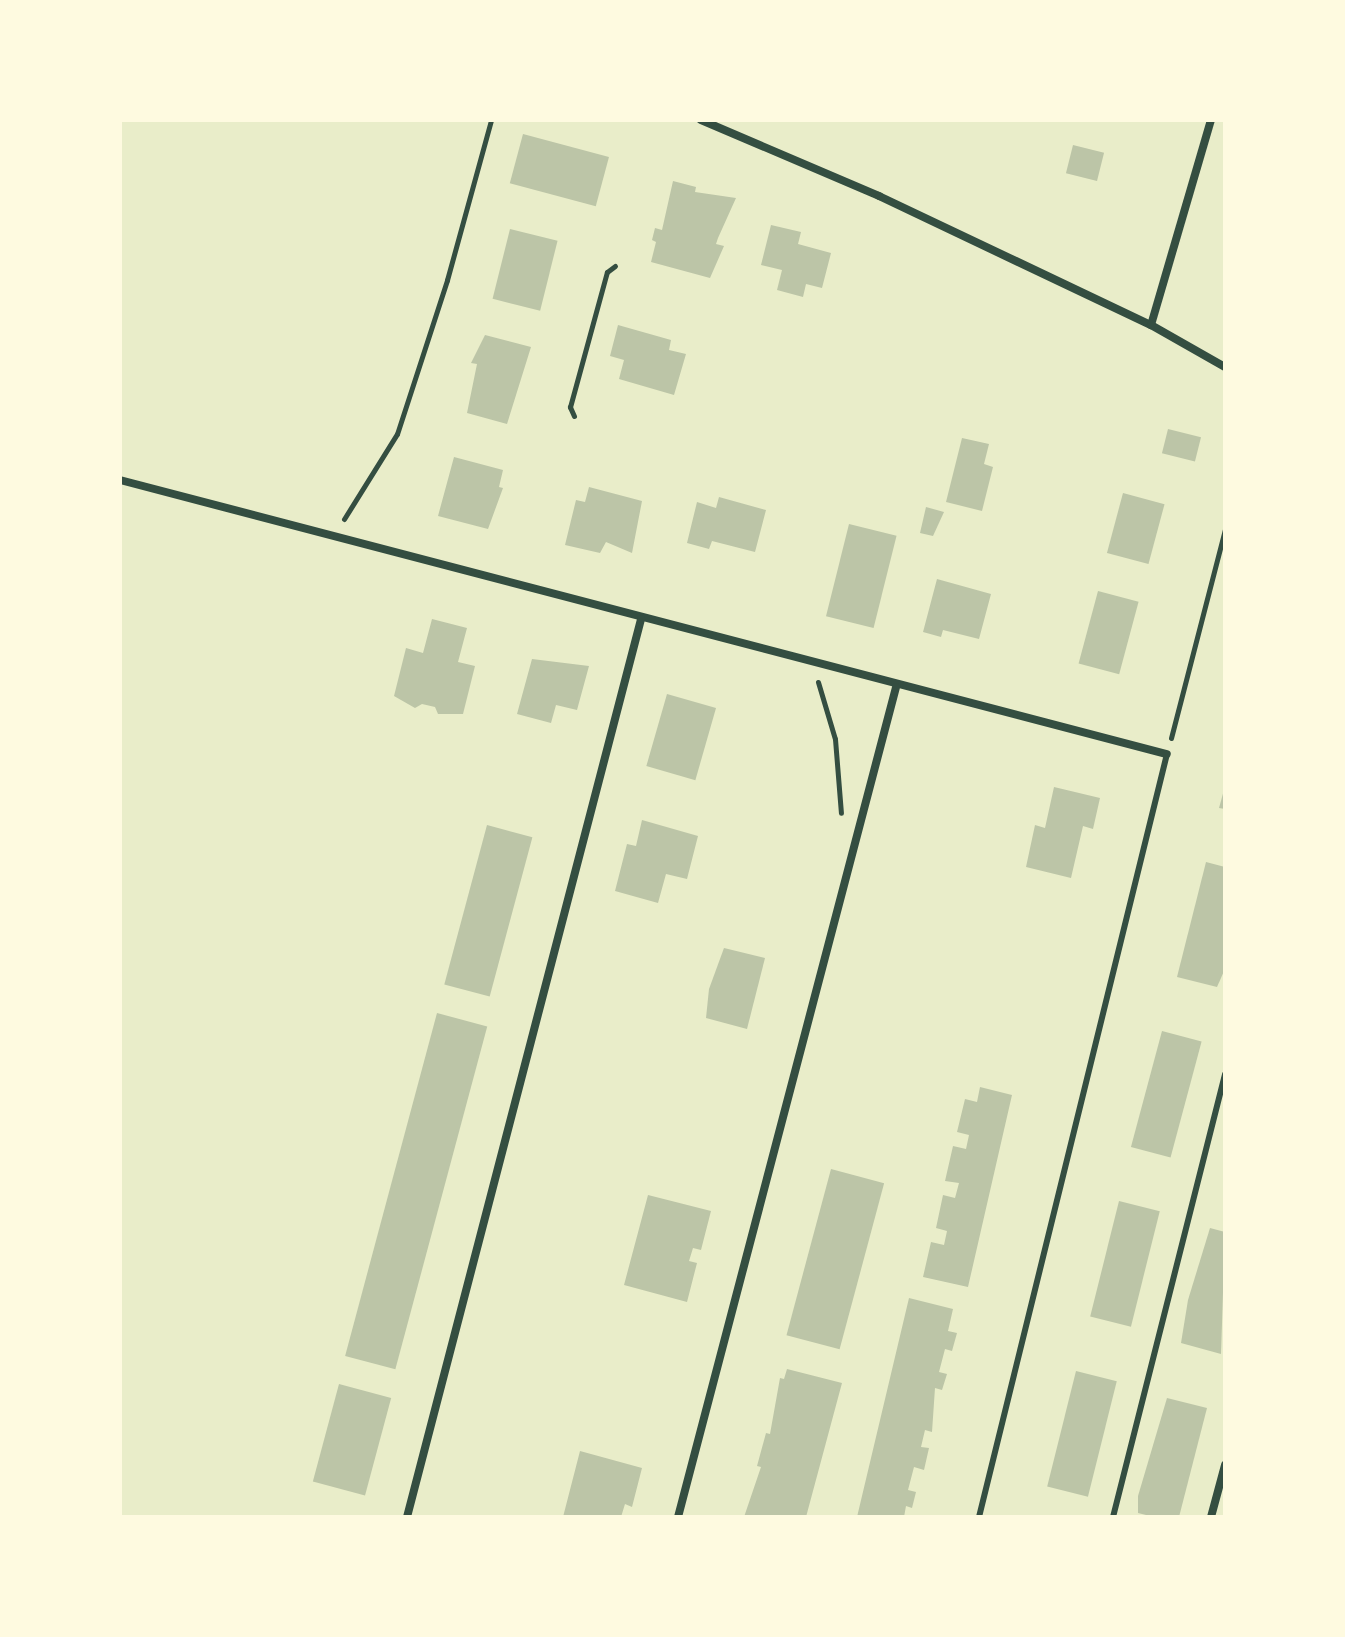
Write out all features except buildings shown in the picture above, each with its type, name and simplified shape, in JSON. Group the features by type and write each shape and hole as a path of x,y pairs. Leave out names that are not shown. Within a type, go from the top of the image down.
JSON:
{"street":[{"path":"701,120 879,196 1151,325 1225,367"},
{"path":"1151,325 1211,120"},
{"path":"120,480 896,687 1167,754"},
{"path":"407,1517 641,619"},
{"path":"678,1517 896,687"},
{"path":"1211,1517 1225,1465"}],"lane":[{"path":"979,1517 1167,754"},
{"path":"1113,1517 1225,1074"}],"path":[{"path":"333,537 397,434 447,280 491,120"},
{"path":"574,416 570,407 607,272 615,266"},
{"path":"1167,754 1225,529"},
{"path":"813,665 835,739 841,816"}]}
